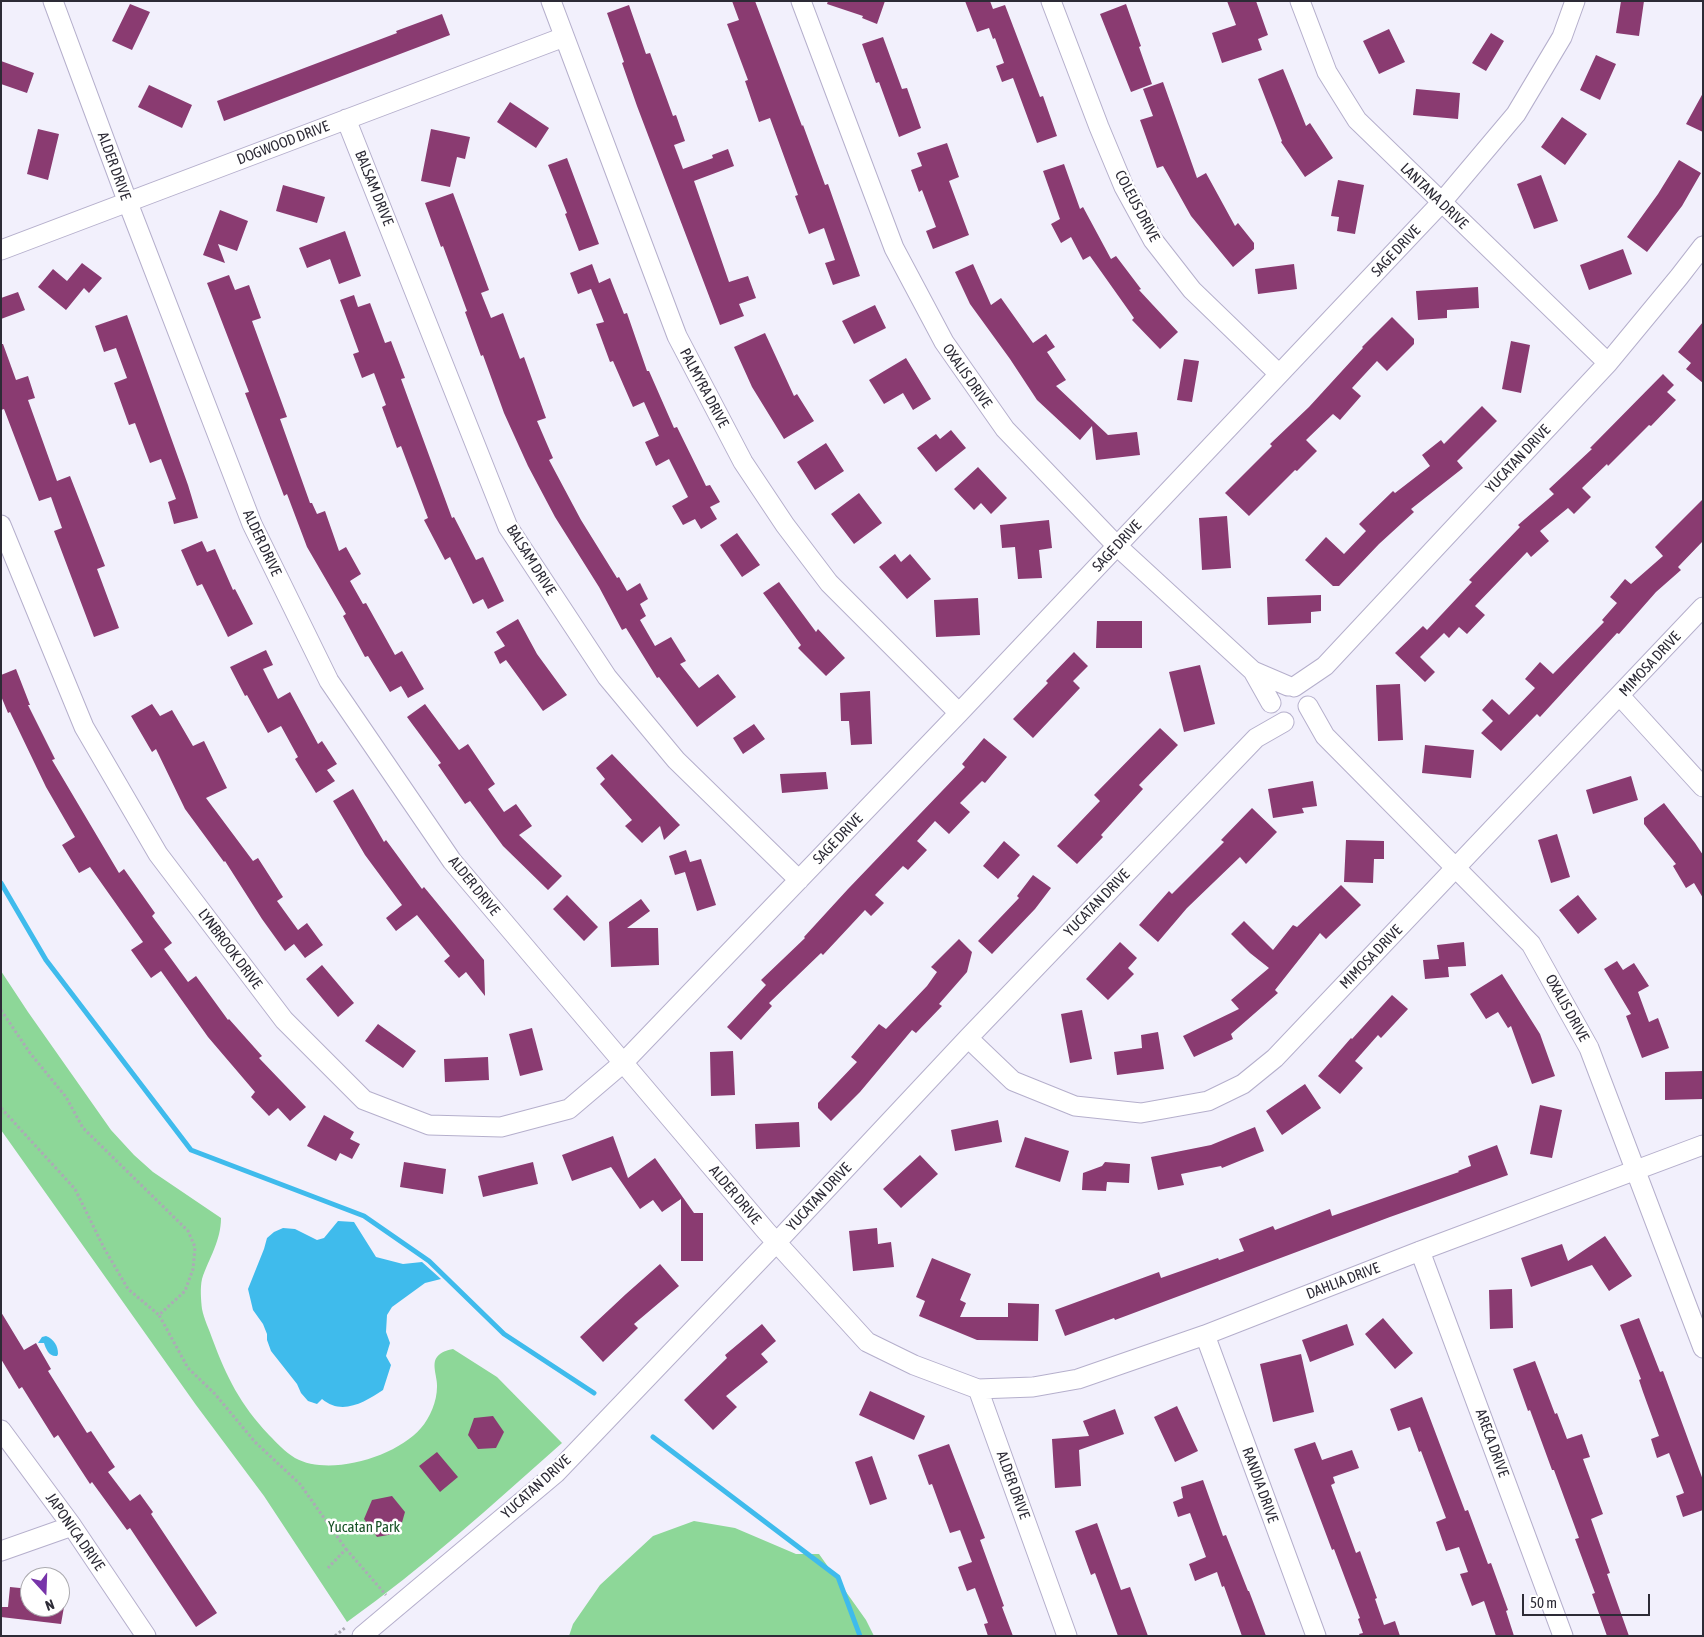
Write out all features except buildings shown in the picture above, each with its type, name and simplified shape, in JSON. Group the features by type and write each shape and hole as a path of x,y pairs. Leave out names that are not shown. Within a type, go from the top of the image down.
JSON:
{"street":[{"name":"ALDER DRIVE","path":"53,1 128,203 252,524 329,681 452,861 776,1243 867,1342 914,1366 978,1389 1067,1636"},
{"name":"PALMYRA DRIVE","path":"551,1 677,336 743,462 785,525 828,583 958,714"},
{"name":"OXALIS DRIVE","path":"801,1 894,248 944,342 1005,430 1117,546 1253,671 1281,714 1325,736"},
{"name":"COLEUS DRIVE","path":"1051,1 1099,128 1121,179 1153,240 1192,290 1279,374"},
{"name":"LANTANA DRIVE","path":"1300,1 1327,72 1357,120 1608,363"},
{"name":"SAGE DRIVE","path":"623,1063 958,714 1441,203 1516,114 1562,37 1575,1"},
{"name":"DOGWOOD DRIVE","path":"1,250 564,37"},
{"name":"BALSAM DRIVE","path":"346,119 508,527 607,677 676,760 799,880"},
{"name":"YUCATAN DRIVE","path":"1299,695 1608,363 1680,277 1703,246"},
{"name":"LYNBROOK DRIVE","path":"1,524 84,727 158,854 284,1020 364,1100 430,1125 501,1127 569,1109 623,1063"},
{"name":"MIMOSA DRIVE","path":"968,1038 1013,1081 1075,1106 1142,1113 1208,1101 1243,1084 1275,1058 1703,607"},
{"name":"OXALIS DRIVE","path":"1253,671 1299,695 1325,736 1531,944 1589,1048 1703,1348"},
{"path":"1276,691 1299,695 1306,712 1281,714 1276,691"},
{"path":"1620,696 1703,787"},
{"name":"YUCATAN DRIVE","path":"355,1631 556,1473 776,1243 968,1038 1281,714"},
{"name":"DAHLIA DRIVE","path":"978,1389 1033,1387 1078,1379 1205,1335 1420,1251 1703,1145"},
{"name":"ARECA DRIVE","path":"1420,1251 1564,1636"},
{"name":"RANDIA DRIVE","path":"1205,1335 1316,1636"},
{"name":"JAPONICA DRIVE","path":"1,1430 72,1526 146,1636"},
{"path":"1,1551 72,1526"}],"path":[{"path":"1,1010 30,1053 66,1097 83,1128 188,1231 195,1247 193,1269 185,1291 159,1314"},
{"path":"1,1108 75,1189 104,1248 128,1289 159,1314 188,1368 215,1394 254,1442 300,1484 346,1549 388,1597"},
{"path":"328,1568 346,1549"},
{"path":"335,1636 355,1631"}],"green space":[{"name":"Yucatan Park","path":"1,971 111,1130 153,1172 221,1218 217,1242 202,1279 203,1313 235,1390 259,1424 284,1450 295,1458 309,1463 343,1465 361,1461 396,1448 421,1428 427,1419 437,1392 435,1360 442,1353 453,1349 497,1377 562,1443 430,1558 347,1622 264,1496 196,1405 1,1130"},
{"path":"694,1521 735,1528 796,1554 819,1554 866,1620 874,1636 569,1636 573,1624 600,1585 653,1536"}],"water":[{"path":"338,1221 354,1222 376,1257 403,1264 422,1262 441,1279 425,1283 392,1307 387,1315 386,1332 390,1343 386,1356 391,1365 383,1390 361,1403 345,1407 330,1404 322,1399 317,1404 308,1401 301,1393 297,1384 271,1351 263,1324 253,1310 248,1289 267,1238 274,1232 283,1228 295,1229 317,1240 324,1238"},
{"path":"46,1336 55,1343 58,1351 57,1356 50,1354 44,1343 38,1343 42,1337"}],"waterway":[{"path":"1,883 46,960 191,1150 364,1216 429,1261 504,1334 594,1393"},
{"path":"653,1437 838,1577 860,1636"}]}
